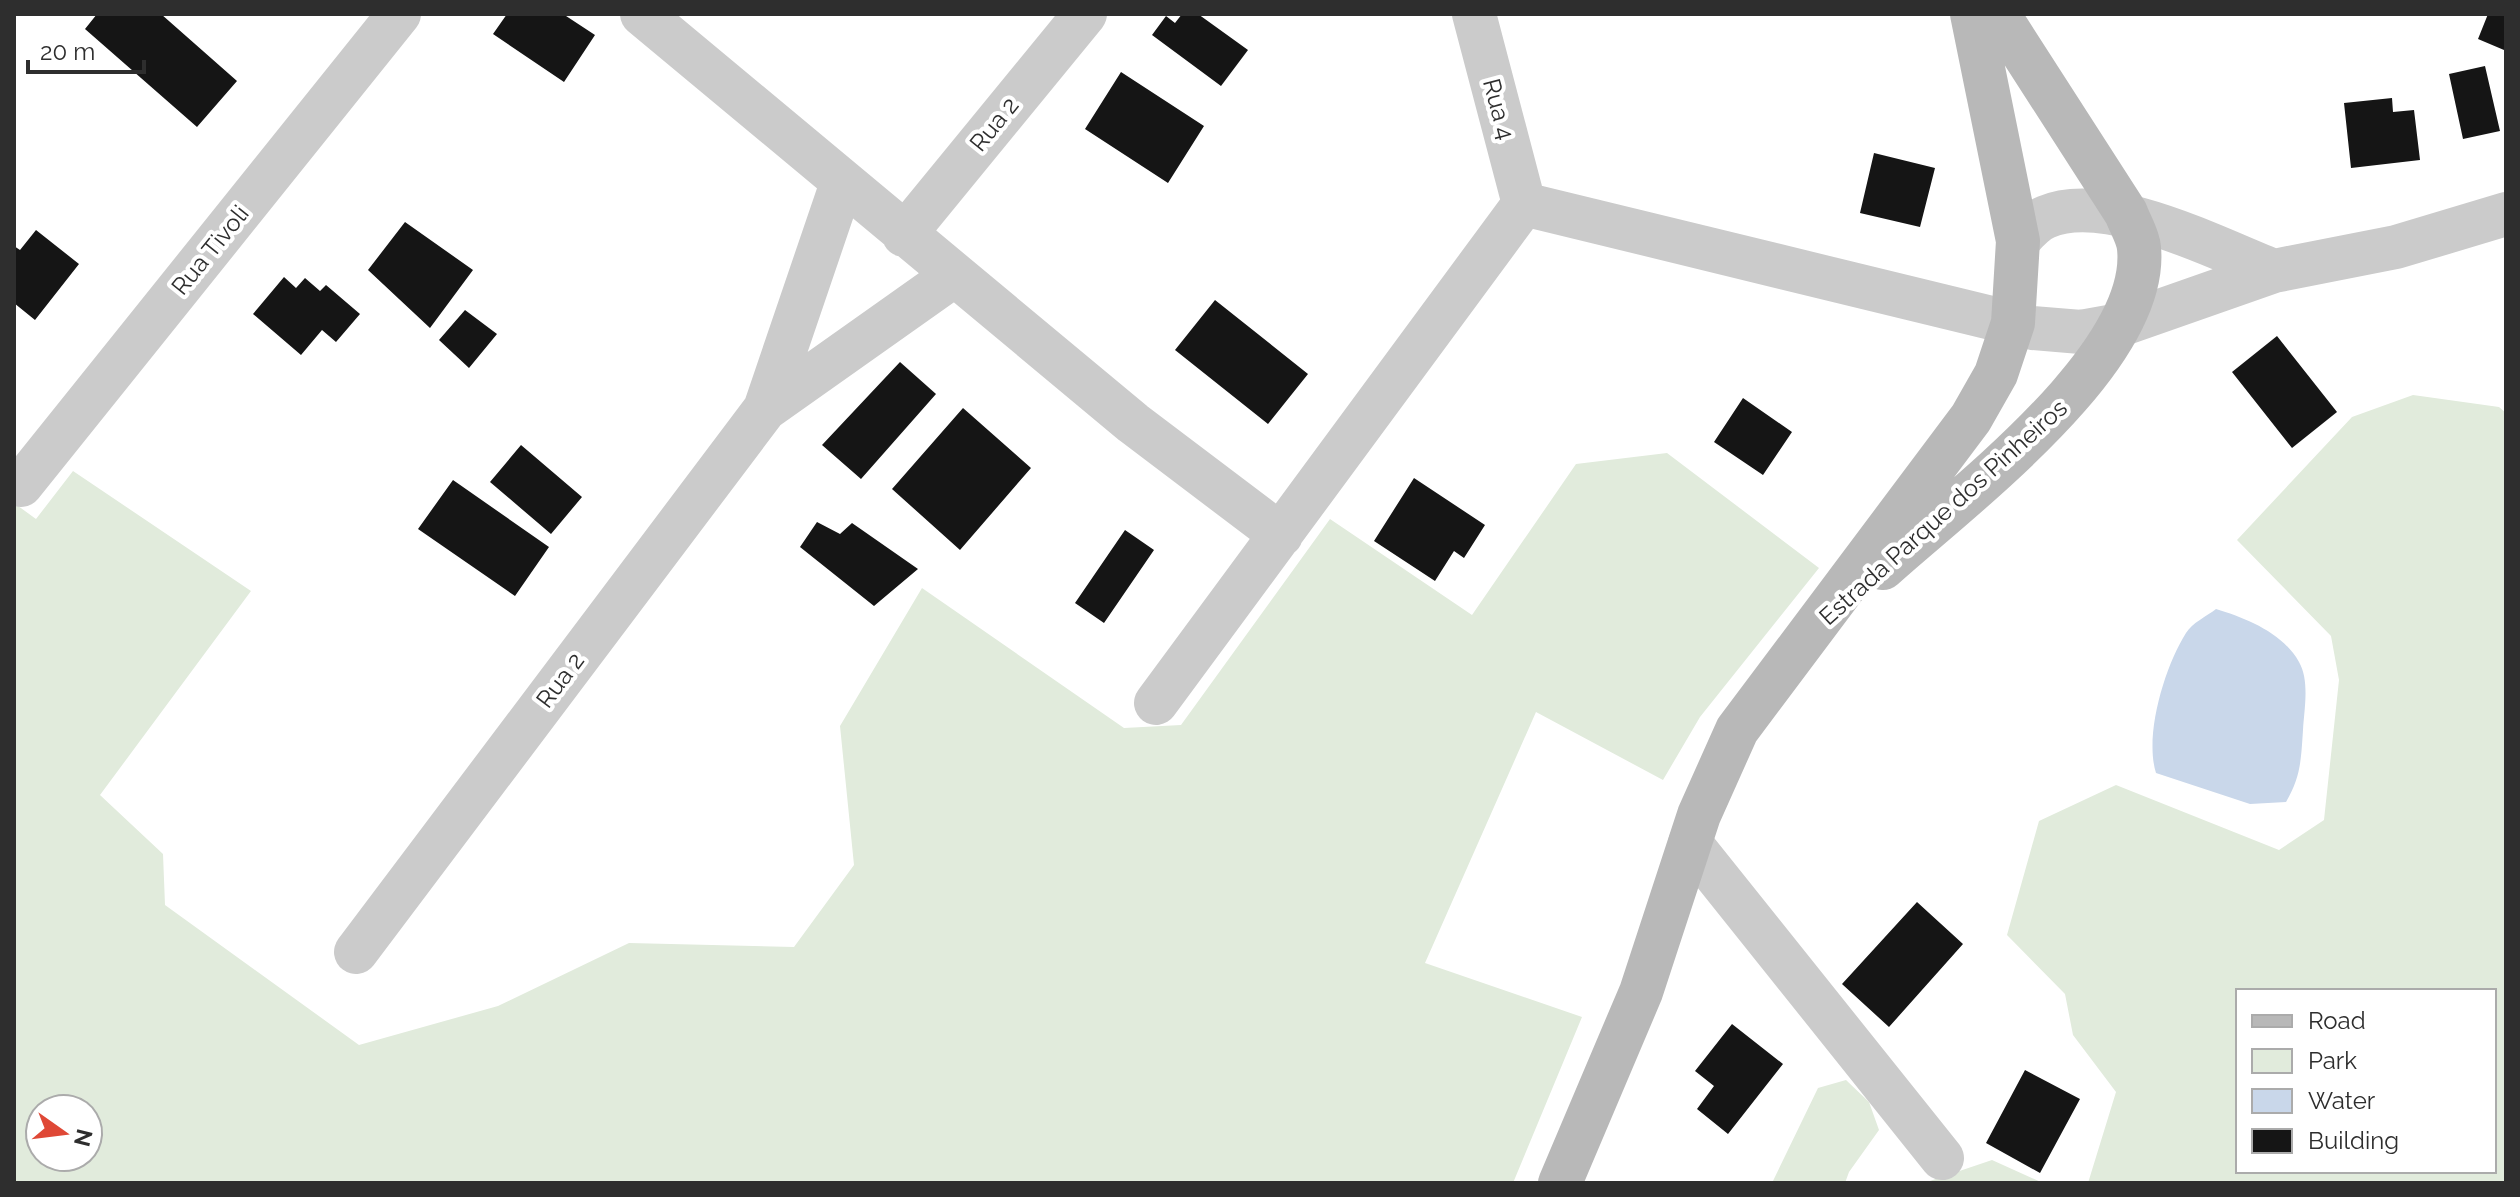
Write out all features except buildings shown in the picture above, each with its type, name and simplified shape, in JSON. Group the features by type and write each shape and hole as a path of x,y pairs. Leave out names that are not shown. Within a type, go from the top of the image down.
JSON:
{"street":[{"name":"Rua Tivoli","path":"21,485 399,14"},
{"path":"642,14 1133,423 1281,535"},
{"name":"Rua 2","path":"904,235 1085,14"},
{"name":"Rua 4","path":"1474,14 1524,204"},
{"name":"Estrada Parque dos Pinheiros","path":"1560,1183 1641,992 1690,843 1718,767 1737,730 1971,418 1996,374 2013,323 2018,241 1972,14"},
{"name":"Estrada Parque dos Pinheiros","path":"1809,633 2063,404 2120,325 2134,294 2139,246 2126,213 1998,14"},
{"name":"Rua 2","path":"765,409 842,183"},
{"path":"1156,703 1524,204 2013,323 2055,331 2081,332 2120,325 2274,271 2396,247 2506,214"},
{"path":"2018,241 2033,223 2048,215 2126,213 2274,271"},
{"name":"Rua 2","path":"356,952 765,409 953,276"},
{"path":"1690,843 1942,1158"}],"green space":[{"path":"2413,395 2499,407 2506,413 2506,1183 2088,1183 2116,1092 2073,1035 2065,994 2007,935 2039,821 2116,785 2279,850 2324,820 2339,680 2331,636 2237,540 2352,417"},
{"path":"1667,453 1819,568 1700,717 1663,780 1536,712 1425,963 1582,1017 1513,1183 14,1183 14,503 36,519 73,471 251,591 100,795 163,854 165,905 359,1045 498,1006 629,943 794,947 854,865 840,726 922,588 1124,728 1181,725 1330,519 1472,615 1576,464"},
{"path":"1846,1080 1869,1102 1879,1130 1849,1172 1845,1183 1772,1183 1818,1088"},
{"path":"1992,1160 2043,1183 1924,1183"}],"water":[{"path":"2216,609 2251,622 2274,635 2292,652 2302,670 2306,696 2301,759 2295,784 2286,802 2250,804 2156,773 2153,740 2164,682 2189,629"}]}
